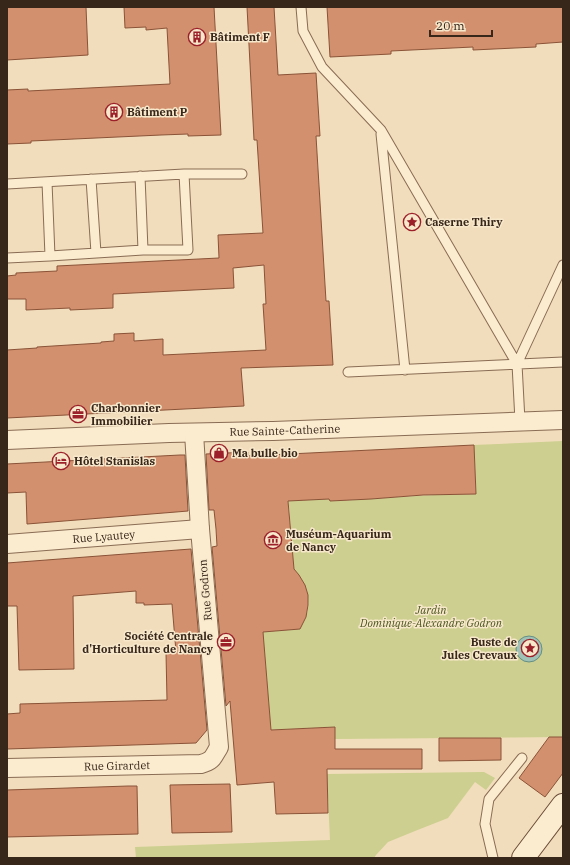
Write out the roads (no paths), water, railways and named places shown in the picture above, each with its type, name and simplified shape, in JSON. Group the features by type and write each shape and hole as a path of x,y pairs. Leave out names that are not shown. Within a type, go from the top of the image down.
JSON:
{"main road":[{"path":"523,858 563,804"}],"street":[{"name":"Rue Sainte-Catherine","path":"7,440 168,433 273,431 563,420"},
{"name":"Rue Godron","path":"194,433 200,529 219,747"},
{"name":"Rue Lyautey","path":"7,544 200,529"},
{"name":"Rue Girardet","path":"7,768 202,764 209,762 214,757 219,747"}],"lane":[{"path":"300,7 303,31 322,67 381,130 517,364 520,422"},
{"path":"381,130 405,370"},
{"path":"7,258 142,250 188,250 184,174"},
{"path":"7,184 184,174 242,174"},
{"path":"140,176 142,250"},
{"path":"91,179 96,253"},
{"path":"47,182 50,256"},
{"path":"517,364 563,265"},
{"path":"348,372 563,362"},
{"path":"493,858 485,824 489,799 522,758"}],"water":[{"path":"529,636 538,640 542,649 538,658 529,662 520,658 516,649 520,640"}],"place":[{"name":"Bâtiment F","path":"197,37"},
{"name":"Bâtiment P","path":"114,112"},
{"name":"Caserne Thiry","path":"412,222"},
{"name":"Charbonnier Immobilier","path":"78,414"},
{"name":"Ma bulle bio","path":"219,453"},
{"name":"Hôtel Stanislas","path":"61,461"},
{"name":"Muséum-Aquarium de Nancy","path":"273,540"},
{"name":"Société Centrale d'Horticulture de Nancy","path":"226,642"},
{"name":"Buste de Jules Crevaux","path":"530,648"}],"park label":[{"name":"Jardin Dominique-Alexandre Godron","path":"431,616"}]}
